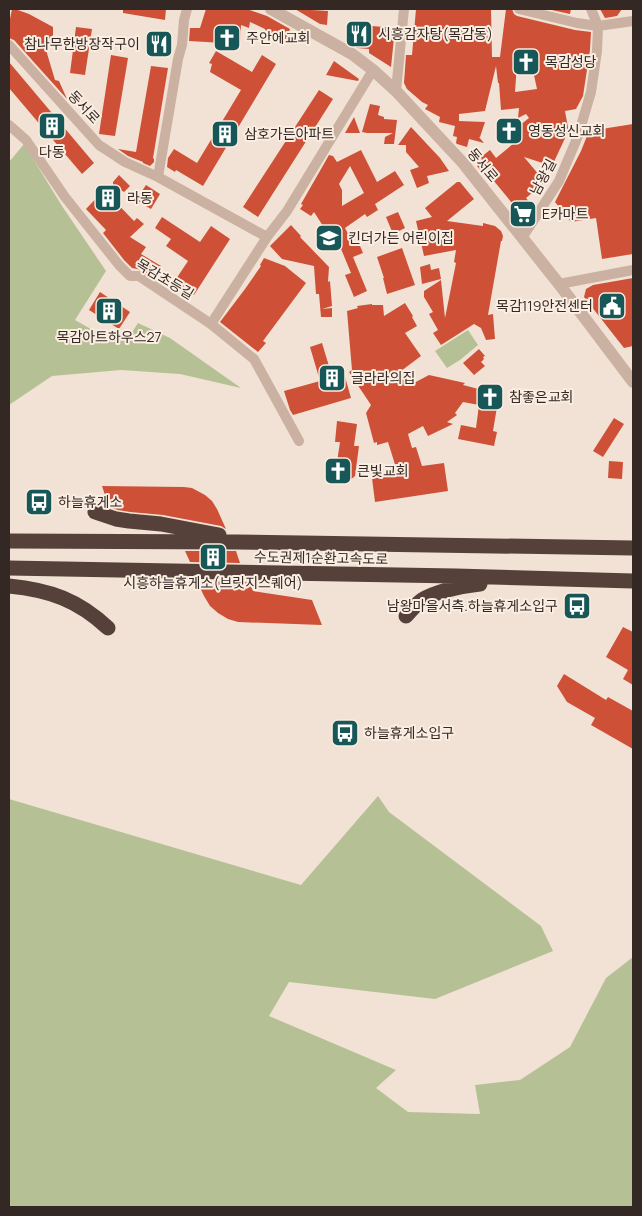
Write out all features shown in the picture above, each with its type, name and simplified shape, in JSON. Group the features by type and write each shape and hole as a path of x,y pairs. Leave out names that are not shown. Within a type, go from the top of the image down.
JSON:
{"highway":[{"path":"95,512 123,520 162,524 263,542"},
{"name":"수도권제1순환고속도로","path":"9,541 263,542 633,548"},
{"name":"수도권제1순환고속도로","path":"9,568 633,581"},
{"path":"406,616 414,606 426,598 464,586 533,579"},
{"path":"9,586 52,593 69,600 96,616 108,628"}],"street":[{"path":"187,9 158,177 267,237"},
{"name":"동서로","path":"271,9 352,54 396,91 463,163 559,284 633,382"},
{"path":"396,91 404,9"},
{"path":"519,9 598,26 633,21"},
{"name":"남왕길","path":"522,238 559,181 578,136 591,92 597,51 598,26 591,9"},
{"name":"동서로","path":"9,45 99,145 125,162 158,177"},
{"path":"211,324 267,237 287,211 373,70"},
{"name":"목감초등길","path":"9,125 26,140 96,238 130,276 139,276 211,324 254,359 299,440"},
{"path":"559,284 633,270"}],"green space":[{"path":"24,144 62,206 106,271 75,320 112,341 129,337 138,323 170,338 241,388 180,374 121,370 52,376 9,405 9,162"},
{"path":"468,330 478,345 447,368 435,351"},
{"path":"378,796 389,812 541,926 553,951 435,999 289,982 269,1016 396,1070 376,1088 408,1112 480,1114 475,1085 520,1080 570,1047 606,978 633,957 633,1207 9,1207 9,799 301,885"}],"building":[{"path":"12,9 29,14 53,27 53,35 42,46 46,50 55,80 59,81 67,99 14,40 9,38"},
{"path":"123,9 166,9 165,20 123,13"},
{"path":"206,9 247,9 267,16 290,29 286,39 250,22 249,28 241,25 240,44 189,41 190,28 200,28"},
{"path":"295,9 328,11 327,25 320,24"},
{"path":"416,9 491,9 492,57 500,57 506,9 512,9 517,16 591,32 583,96 576,109 565,111 569,133 552,166 524,157 545,182 526,198 532,205 521,214 489,175 486,177 477,166 482,161 481,157 490,150 496,158 519,139 504,138 529,118 526,114 518,118 519,108 501,110 496,66 485,111 459,114 459,121 485,122 479,137 484,143 469,139 467,147 456,143 457,137 453,136 455,126 439,122 440,117 425,109 428,105 407,89 404,83 406,55 412,55","holes":["517,64 532,66 537,89 515,92"]},
{"path":"547,9 571,9 570,14"},
{"path":"600,9 622,9 617,16 605,18"},
{"path":"352,25 372,28 372,26 395,28 391,67 369,53 369,49 357,48 355,44 349,43"},
{"path":"76,27 92,29 85,75 70,73"},
{"name":"참나무한방장작구이","path":"169,33 172,42 167,53 150,50 146,46 147,39 156,41 157,36"},
{"name":"삼호가든아파트","path":"216,51 252,72 262,55 276,64 203,186 176,170 175,172 167,167 168,158 174,149 197,163 241,90 210,72 212,64 209,63"},
{"path":"111,55 128,58 115,136 99,134"},
{"path":"334,61 359,79 358,81 326,75"},
{"name":"다동","path":"9,62 94,163 82,174 9,88"},
{"path":"151,66 168,68 153,158 154,162 150,166 118,149 136,152"},
{"name":"삼호가든아파트","path":"319,90 333,99 258,217 243,207"},
{"path":"370,104 380,106 378,115 384,117 384,119 397,120 394,144 384,144 385,137 393,133 362,132"},
{"path":"354,117 360,133 345,133"},
{"path":"633,124 633,254 602,259 596,218 571,222 555,202 589,131"},
{"path":"411,127 440,158 449,171 427,176 429,183 417,188 410,170 419,167 406,152 406,145 398,145"},
{"path":"361,150 377,182 395,171 404,185 375,204 378,210 367,217 365,214 345,228 353,243 358,241 363,253 353,257 367,291 354,297 345,275 351,273 339,244 333,247 324,225 314,212 311,216 300,209 329,155 333,156 337,162","holes":["350,166 364,193 342,206 342,190 339,184"]},
{"path":"119,175 130,186 124,192 113,185 113,182"},
{"path":"457,182 460,182 474,199 447,221 483,226 483,223 495,226 501,231 503,236 488,315 493,314 495,339 486,340 481,328 474,324 441,345 433,333 438,330 429,314 433,312 424,297 424,291 441,280 445,318 456,263 454,262 456,250 424,256 416,221 432,217 425,208"},
{"path":"146,185 160,194 151,209 136,200"},
{"path":"104,190 134,221 137,218 144,224 130,237 146,247 141,254 161,266 154,278 142,270 132,268 124,260 103,233 106,230 86,209"},
{"path":"398,212 405,228 393,234 386,217"},
{"path":"162,217 200,242 211,226 230,239 194,295 174,282 188,261 166,246 171,239 155,228"},
{"path":"291,225 329,267 328,282 330,281 332,306 322,309 332,308 332,317 321,317 319,294 316,294 314,266 282,259 270,246"},
{"path":"402,248 415,285 387,294 377,257"},
{"path":"264,258 285,266 306,283 263,341 266,343 258,352 220,322 261,266"},
{"path":"430,264 431,270 439,268 441,279 422,284 420,267"},
{"name":"목감119안전센터","path":"633,278 633,346 624,348 584,297 586,289 593,285"},
{"name":"목감아트하우스27","path":"100,292 130,312 119,329 89,310"},
{"path":"405,303 417,326 405,333 421,356 401,371 412,384 429,375 465,383 463,385 498,394 501,402 499,407 497,407 493,431 497,432 494,446 458,439 461,425 476,428 479,405 463,402 455,413 457,415 447,422 453,424 428,436 423,426 408,434 412,448 416,447 422,466 444,463 448,491 375,502 372,478 398,474 388,442 377,445 377,442 374,443 366,413 371,405 349,372 352,370 347,311 358,308 357,306 383,305 384,316"},
{"name":"글라라의집","path":"322,343 332,376 344,373 351,398 293,415 284,391 320,381 310,347"},
{"path":"479,349 485,356 481,362 485,366 474,375 463,363"},
{"path":"614,418 624,424 603,457 593,451"},
{"path":"337,421 357,424 354,446 359,446 355,476 349,481 333,480 329,475 331,462 337,462 340,442 335,442"},
{"path":"609,461 623,462 622,479 608,478"},
{"path":"102,486 192,488 212,501 226,529 221,526 163,515 130,512 109,507"},
{"path":"185,551 236,551 240,563 190,562"},
{"path":"197,581 249,582 253,591 312,600 322,625 238,622 228,619 210,606"},
{"path":"623,627 633,632 633,685 623,679 628,670 606,657"},
{"path":"564,674 606,700 608,697 633,711 633,749 591,725 595,718 567,702 557,686"}],"place":[{"name":"시흥감자탕(목감동)","path":"359,34"},
{"name":"주안에교회","path":"227,38"},
{"name":"참나무한방장작구이","path":"159,44"},
{"name":"목감성당","path":"526,62"},
{"name":"다동","path":"52,126"},
{"name":"영동성신교회","path":"509,131"},
{"name":"삼호가든아파트","path":"225,134"},
{"name":"라동","path":"108,198"},
{"name":"E카마트","path":"523,214"},
{"name":"킨더가든 어린이집","path":"329,238"},
{"name":"목감119안전센터","path":"612,306"},
{"name":"목감아트하우스27","path":"109,311"},
{"name":"글라라의집","path":"332,378"},
{"name":"참좋은교회","path":"490,397"},
{"name":"큰빛교회","path":"338,471"},
{"name":"하늘휴게소","path":"39,502"},
{"name":"시흥하늘휴게소(브릿지스퀘어)","path":"213,557"},
{"name":"남왕마을서측.하늘휴게소입구","path":"577,606"},
{"name":"하늘휴게소입구","path":"345,733"}]}
